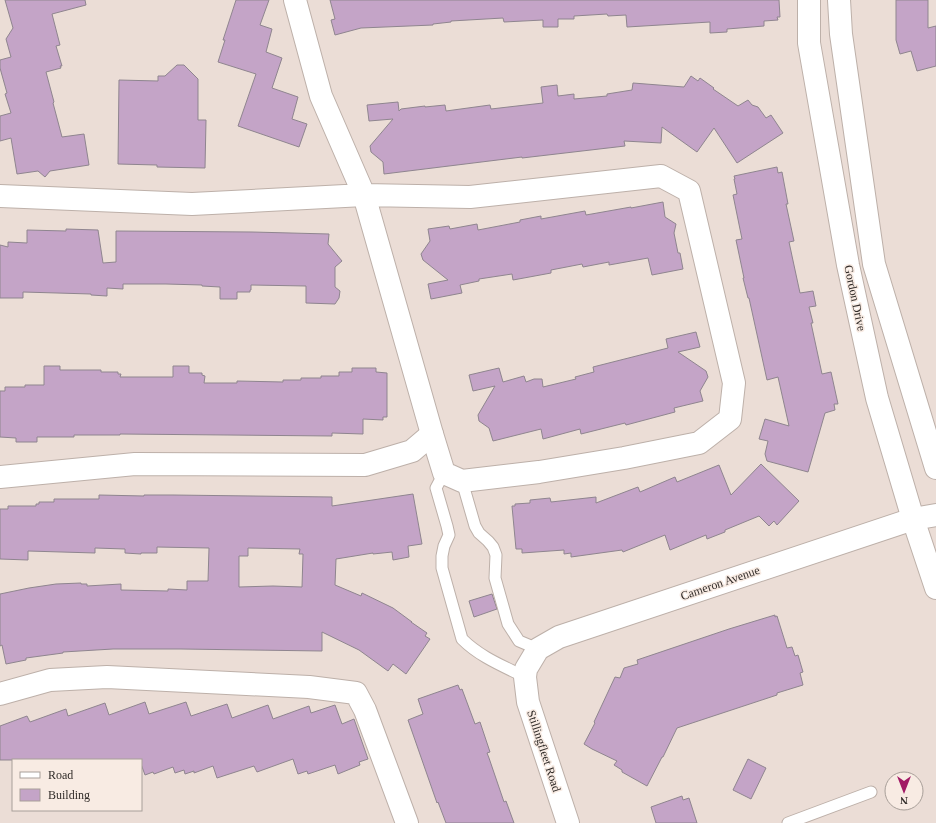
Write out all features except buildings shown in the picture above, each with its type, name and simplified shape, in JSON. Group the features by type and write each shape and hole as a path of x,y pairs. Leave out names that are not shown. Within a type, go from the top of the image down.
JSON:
{"street":[{"path":"0,196 192,204 364,195 470,197 661,176 689,191 734,383 730,419 699,443 624,458 539,472 453,477 432,434 364,195 321,96 295,0"},
{"name":"Gordon Drive","path":"809,0 809,43 848,265 877,398 913,519 936,588"},
{"path":"839,0 841,34 874,264 936,468"},
{"path":"0,477 135,464 365,465 412,452 432,434"},
{"name":"Cameron Avenue","path":"525,677 526,669 538,649 559,637 913,519 936,516"},
{"path":"0,694 50,680 107,677 309,687 356,693 365,710 407,823"},
{"name":"Stillingfleet Road","path":"525,677 528,702 568,823"}],"lane":[{"path":"525,677 479,653 462,639 442,568 444,546 449,535 436,488 453,477 475,526 479,533 493,547 496,555 495,578 508,624 519,641 538,649"},
{"path":"788,823 871,792"}]}
